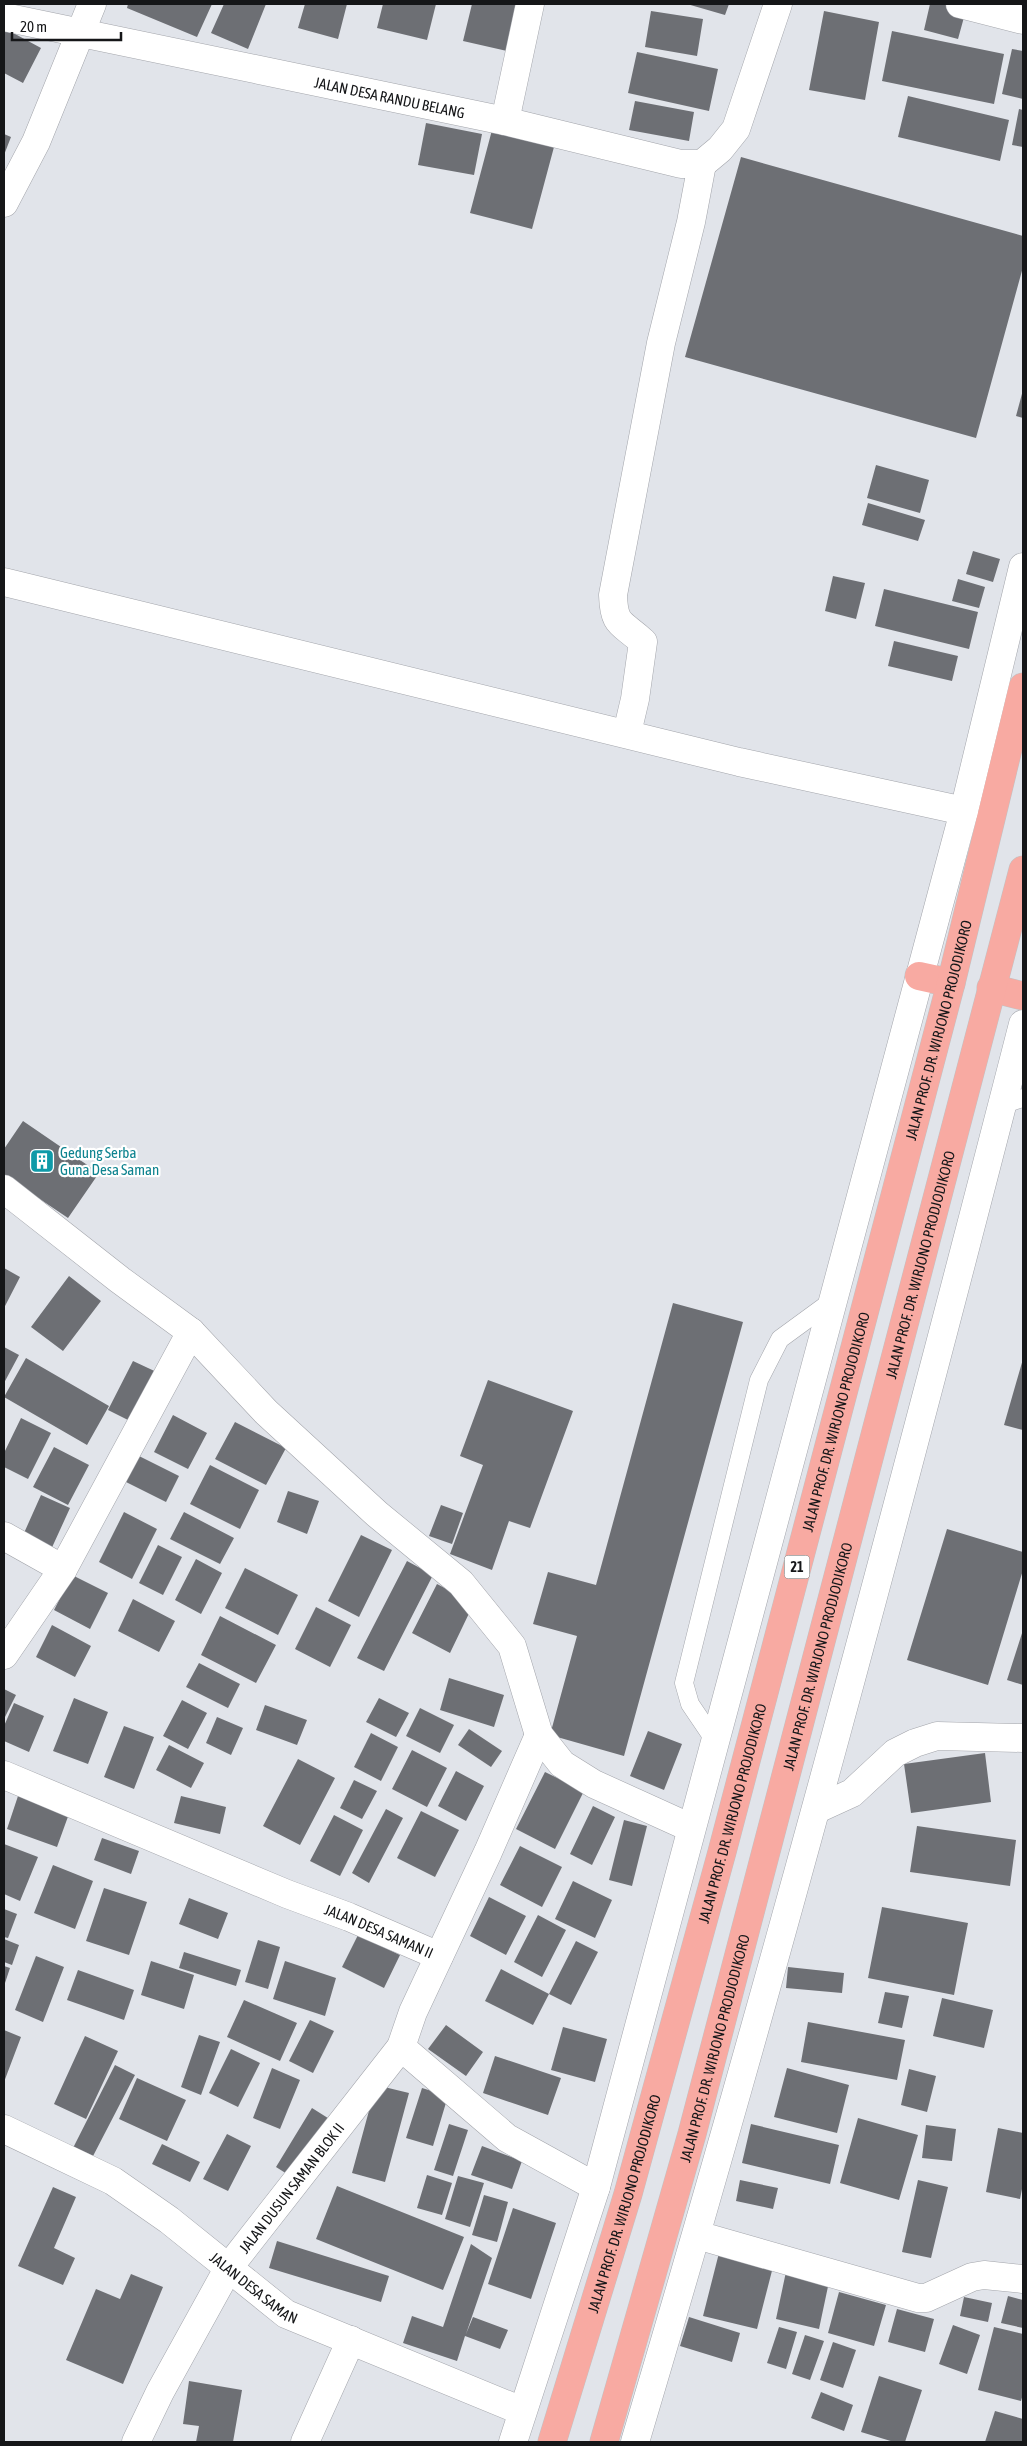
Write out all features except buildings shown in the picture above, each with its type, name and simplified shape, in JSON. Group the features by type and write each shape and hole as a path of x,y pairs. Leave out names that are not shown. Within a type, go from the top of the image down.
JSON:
{"highway":[{"name":"JALAN PROF. DR. WIRJONO PROJODIKORO","path":"552,2442 628,2194 722,1852 951,983 1023,687"},
{"name":"JALAN PROF. DR. WIRJONO PRODJODIKORO","path":"604,2442 692,2134 1023,870"},
{"path":"919,976 951,983"},
{"path":"991,988 1023,996"}],"street":[{"path":"4,203 36,142 92,4"},
{"path":"505,121 530,4"},
{"path":"627,734 635,699 643,642 617,622 613,594 661,343 691,222 702,164 720,149 736,128 778,4"},
{"path":"960,4 1023,20"},
{"name":"JALAN DESA RANDU BELANG","path":"4,18 505,121 681,164 702,164"},
{"path":"514,2442 522,2411 596,2187 964,811 1023,567"},
{"path":"4,582 739,762 964,811"},
{"path":"635,2442 697,2235 1013,1101 1023,1024"},
{"path":"4,1189 191,1332 266,1412 377,1514 461,1584 492,1618 512,1646 539,1735 562,1764 594,1784 691,1828"},
{"path":"4,1655 63,1569 191,1332"},
{"path":"4,1536 63,1569"},
{"path":"439,1956 488,1852 539,1735"},
{"path":"817,1809 852,1794 895,1753 915,1743 937,1736 1023,1738"},
{"name":"JALAN DESA SAMAN II","path":"4,1775 439,1956 413,2012 401,2047"},
{"path":"401,2047 507,2138 596,2187"},
{"name":"JALAN DUSUN SAMAN BLOK II","path":"136,2442 160,2392 229,2267 401,2047"},
{"name":"JALAN DESA SAMAN","path":"4,2129 113,2181 169,2220 286,2314 522,2411"},
{"path":"697,2235 918,2298 926,2298 972,2277 984,2275 1023,2279"},
{"path":"305,2442 351,2340"}],"lane":[{"path":"715,1741 690,1704 684,1683 759,1380 780,1339 832,1301"}],"place":[{"name":"Gedung Serba Guna Desa Saman","path":"42,1161"}]}
